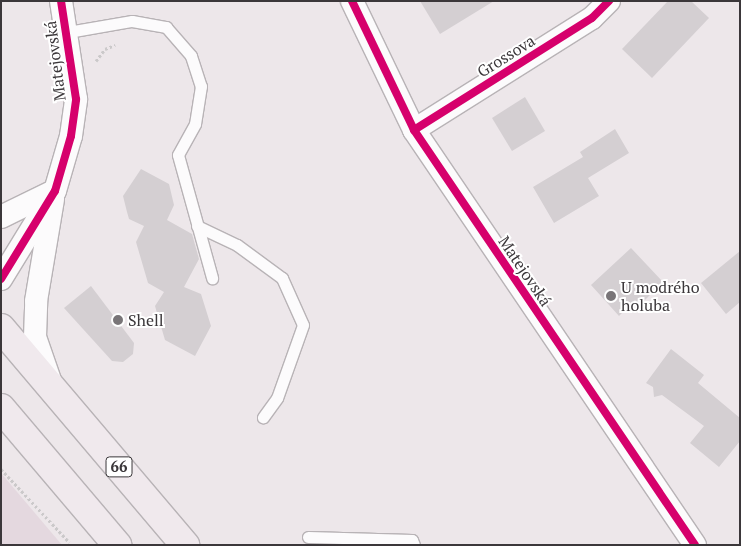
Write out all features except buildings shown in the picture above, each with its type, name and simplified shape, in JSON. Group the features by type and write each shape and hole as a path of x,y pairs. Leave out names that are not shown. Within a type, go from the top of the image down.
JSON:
{"main road":[{"name":"66","path":"1,328 185,545"},
{"path":"1,408 117,545"}],"street":[{"name":"Matejovská","path":"1,279 55,191 71,136 76,99 68,32 61,1"},
{"name":"Matejovská","path":"352,1 414,130 695,545"},
{"name":"Grossova","path":"414,130 592,18 609,1"},
{"path":"1,217 55,191"},
{"path":"54,389 36,337 36,319 38,283 55,191"}],"lane":[{"path":"68,32 132,22 166,27 191,56 201,86 195,124 178,155 212,278"},
{"path":"197,226 237,245 282,278 303,325 277,398 263,417"},
{"path":"308,537 412,540 414,545"}],"path":[{"path":"1,469 69,542"}],"shaded area":[{"path":"1,473 62,545 1,545"}],"cycle path":[{"path":"1,279 55,191 71,136 76,99 61,1"},
{"path":"352,1 414,130 695,545"},
{"path":"414,130 592,18 609,1"}],"place":[{"name":"U modrého holuba","path":"611,296"},
{"name":"Shell","path":"118,320"}]}
